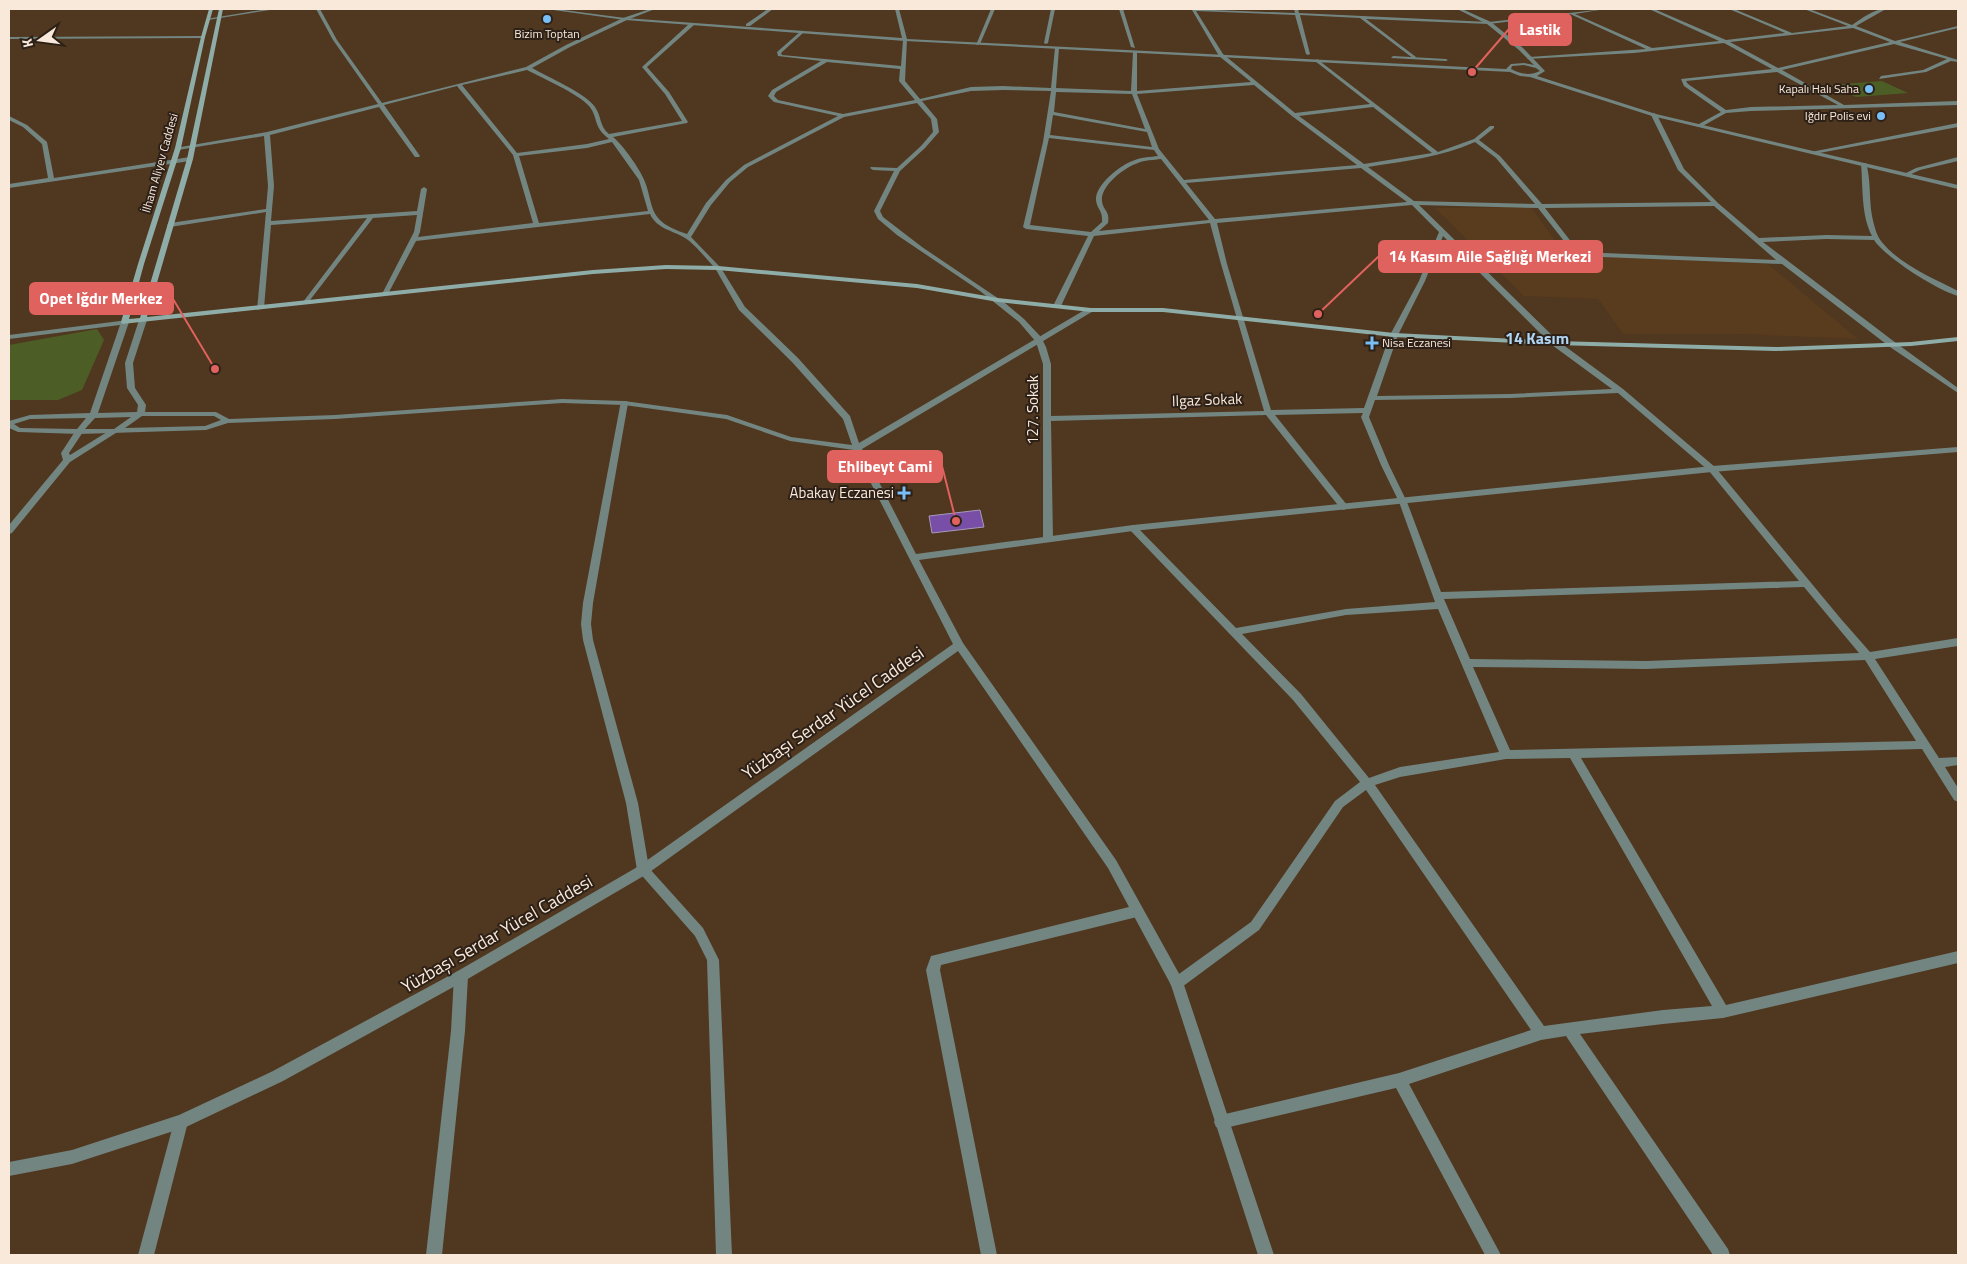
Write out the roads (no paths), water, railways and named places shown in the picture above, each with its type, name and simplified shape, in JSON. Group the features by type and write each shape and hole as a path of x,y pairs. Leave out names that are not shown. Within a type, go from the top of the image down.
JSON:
{"main road":[{"name":"İlham Aliyev Caddesi","path":"143,320 194,145 220,13"},
{"name":"İlham Aliyev Caddesi","path":"125,322 141,264 178,148 210,14"},
{"path":"125,322 593,272 666,267 718,268 917,286 998,300 1091,310 1163,310 1394,335 1555,343 1776,350 1892,345 1958,339"}],"street":[{"path":"220,13 249,9"},
{"path":"210,14 274,9"},
{"path":"318,9 335,40 417,156"},
{"path":"548,9 692,24 904,39 1046,43 1317,57 1510,71 1654,114 1958,187"},
{"path":"567,9 628,18 748,25 904,39"},
{"path":"178,148 267,134 528,68 568,46 628,18 653,9"},
{"path":"748,25 770,9"},
{"path":"897,9 904,39 902,81 934,119 936,132 898,170 877,210 880,218 917,249 998,300 1040,340"},
{"path":"979,42 993,9"},
{"path":"1046,43 1053,9"},
{"path":"1121,9 1134,49 1134,93 1156,149 1213,221 1268,412 1344,507"},
{"path":"1188,9 1297,12 1489,23 1603,9"},
{"path":"1193,9 1219,53 1294,115 1413,203 1555,343 1620,391 1712,470 1868,656 1958,797"},
{"path":"1459,9 1489,23 1542,70"},
{"path":"1562,9 1652,50"},
{"path":"1651,9 1726,42 1843,106"},
{"path":"1732,9 1792,34"},
{"path":"1806,9 1897,43 1958,61"},
{"path":"1529,58 1652,50 1852,27 1872,14 1884,9"},
{"path":"1297,12 1308,54"},
{"path":"1361,17 1414,58"},
{"path":"516,155 587,146 611,138 685,122 667,92 644,68 692,24"},
{"path":"1726,112 1686,85 1683,80 1777,70 1958,27"},
{"path":"801,32 779,55 781,57 903,68"},
{"path":"9,38 203,37"},
{"path":"979,42 1057,48 1134,49"},
{"path":"1057,48 1054,64 1052,113 1046,136 1042,166 1026,227 1092,234 1413,203 1540,206 1716,204"},
{"path":"1510,71 1507,67 1513,64 1521,50"},
{"path":"1219,53 1308,54 1317,57 1437,154"},
{"path":"1385,57 1453,61"},
{"path":"1881,78 1924,71 1951,59"},
{"path":"825,62 774,91 771,96 776,101 843,116"},
{"path":"1502,64 1529,65 1542,70 1580,92"},
{"path":"528,68 594,106 601,130 611,138 642,180 656,220 673,231 688,237 718,268 742,308 795,360 847,418 857,448 959,645 1112,864 1177,983 1266,1255"},
{"path":"1528,76 1537,75 1542,70"},
{"path":"688,237 708,204 728,181 746,166 843,116 979,88 1134,93 1255,83"},
{"path":"459,85 516,155 537,225"},
{"path":"1700,125 1726,112 1786,107 1958,103"},
{"path":"1940,104 1958,111"},
{"path":"1294,115 1374,105"},
{"path":"1052,113 1148,131"},
{"path":"1654,114 1681,170 1716,204 1784,262 1892,345 1958,391"},
{"path":"9,118 25,126 45,143 51,179"},
{"path":"1814,152 1958,124"},
{"path":"1182,182 1361,166 1437,154 1476,140 1492,127"},
{"path":"260,308 272,186 267,134"},
{"path":"1046,136 1156,149"},
{"path":"1476,140 1498,157 1540,206 1577,254 1784,262"},
{"path":"1057,306 1092,234 1105,223 1106,215 1099,202 1100,193 1112,177 1136,161 1162,157"},
{"path":"9,186 190,159"},
{"path":"1907,174 1918,169 1958,159"},
{"path":"1864,164 1873,233 1883,248 1911,268 1958,294"},
{"path":"873,168 898,170"},
{"path":"384,294 417,232 424,189"},
{"path":"170,225 269,210"},
{"path":"414,239 652,212"},
{"path":"268,223 420,213"},
{"path":"305,303 371,216"},
{"path":"1442,231 1422,281 1394,335 1365,417 1403,502 1465,664 1506,755"},
{"path":"1757,240 1826,237 1876,238"},
{"path":"9,424 18,430 79,432 206,428 227,421 334,417 562,401 624,403 727,417 790,439 857,448 1091,310"},
{"path":"9,531 67,460 140,414 142,405 131,388 130,363 143,320"},
{"path":"9,337 125,322 93,415 65,453 67,460"},
{"name":"127. Sokak","path":"1040,340 1047,364 1048,539"},
{"path":"1371,398 1510,396 1620,391"},
{"path":"624,403 586,624 588,640 632,803 643,870 699,932 713,960 724,1255"},
{"name":"Ilgaz Sokak","path":"1047,419 1368,410"},
{"path":"9,424 30,417 140,414 216,414 227,421"},
{"path":"915,557 1133,528 1712,470 1958,450"},
{"path":"1133,528 1297,697 1367,783 1541,1033"},
{"path":"1234,632 1346,612 1439,600 1806,584"},
{"path":"1465,664 1646,665 1868,656 1958,642"},
{"name":"Yüzbaşı Serdar Yücel Caddesi","path":"9,1169 72,1157 181,1122 278,1076 461,976 643,870 959,645"},
{"path":"1177,983 1254,926 1339,804 1367,783 1400,772 1506,755 1924,744"},
{"path":"1573,753 1723,1012"},
{"path":"1936,763 1958,761"},
{"path":"989,1255 933,970 936,960 1137,911"},
{"path":"1221,1122 1399,1080 1541,1033 1570,1031 1663,1017 1723,1012 1958,957"},
{"path":"434,1255 458,1031 461,976"},
{"path":"1570,1031 1722,1255"},
{"path":"1399,1080 1493,1255"},
{"path":"146,1255 181,1122"}],"place":[{"name":"Bizim Toptan","path":"547,19"},
{"name":"Lastik","path":"1472,72"},
{"name":"Kapalı Halı Saha","path":"1869,89"},
{"name":"Iğdır Polis evi","path":"1881,116"},
{"name":"14 Kasım Aile Sağlığı Merkezi","path":"1318,314"},
{"name":"Nisa Eczanesi","path":"1372,343"},
{"name":"Opet Iğdır Merkez","path":"215,369"},
{"name":"Abakay Eczanesi","path":"904,493"},
{"name":"Ehlibeyt Cami","path":"956,521"}],"district":[{"name":"14 Kasım","path":"1537,338"}]}
